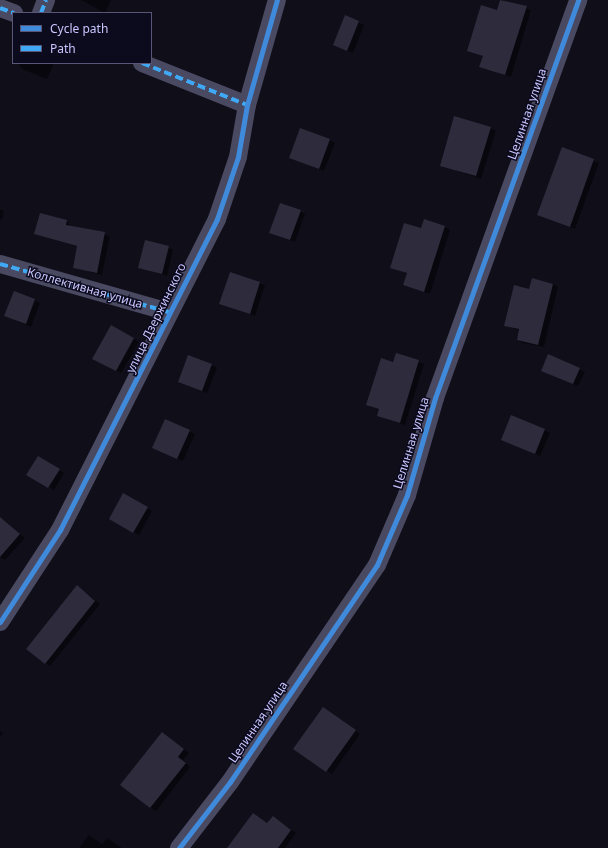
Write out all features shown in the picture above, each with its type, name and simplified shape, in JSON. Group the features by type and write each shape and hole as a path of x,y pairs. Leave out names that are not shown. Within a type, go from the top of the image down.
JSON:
{"street":[{"path":"41,12 46,0"},
{"name":"улица Дзержинского","path":"0,622 60,530 217,218 238,157 248,105 277,0"},
{"name":"Целинная улица","path":"180,848 230,782 377,564 406,495 435,398 578,0"},
{"path":"0,8 12,12"},
{"path":"145,64 248,105"},
{"name":"Коллективная улица","path":"0,264 169,312"}],"building":[{"path":"500,0 527,6 505,75 479,67 483,56 467,51 481,5 497,10"},
{"path":"345,15 359,21 347,51 333,45"},
{"path":"454,116 491,127 476,176 440,166"},
{"path":"300,128 330,139 319,169 289,158"},
{"path":"562,147 594,159 570,227 537,215"},
{"path":"280,203 301,210 290,240 269,233"},
{"path":"40,213 67,220 66,225 105,232 97,273 73,268 77,246 34,234"},
{"path":"424,219 445,226 424,292 403,285 407,273 390,268 404,223 421,228"},
{"path":"145,240 169,246 162,274 138,268"},
{"path":"230,272 260,282 250,314 219,304"},
{"path":"532,278 553,284 538,345 517,340 519,329 504,326 514,285 529,289"},
{"path":"14,291 35,299 26,324 4,316"},
{"path":"111,325 134,338 116,371 92,359"},
{"path":"396,353 419,360 400,423 377,416 379,409 366,405 381,358 393,362"},
{"path":"548,354 580,368 573,384 541,371"},
{"path":"188,355 212,364 202,391 178,382"},
{"path":"511,415 545,429 535,454 501,440"},
{"path":"165,419 190,430 177,459 152,448"},
{"path":"38,456 60,469 48,488 26,475"},
{"path":"123,493 148,507 133,533 109,519"},
{"path":"0,517 20,534 0,557"},
{"path":"77,585 95,601 45,664 26,649"},
{"path":"323,707 356,730 326,772 293,749"},
{"path":"162,732 184,749 178,757 186,763 150,808 120,785"},
{"path":"253,813 267,823 273,816 291,830 278,848 227,848"}],"marked path":[{"path":"41,12 46,0"},
{"path":"0,8 12,12"},
{"path":"144,64 247,105"},
{"path":"0,264 169,312"}],"cycle path":[{"path":"0,622 60,530 217,219 238,157 247,105 277,0"},
{"path":"179,848 230,782 377,565 407,495 435,398 578,0"}]}
